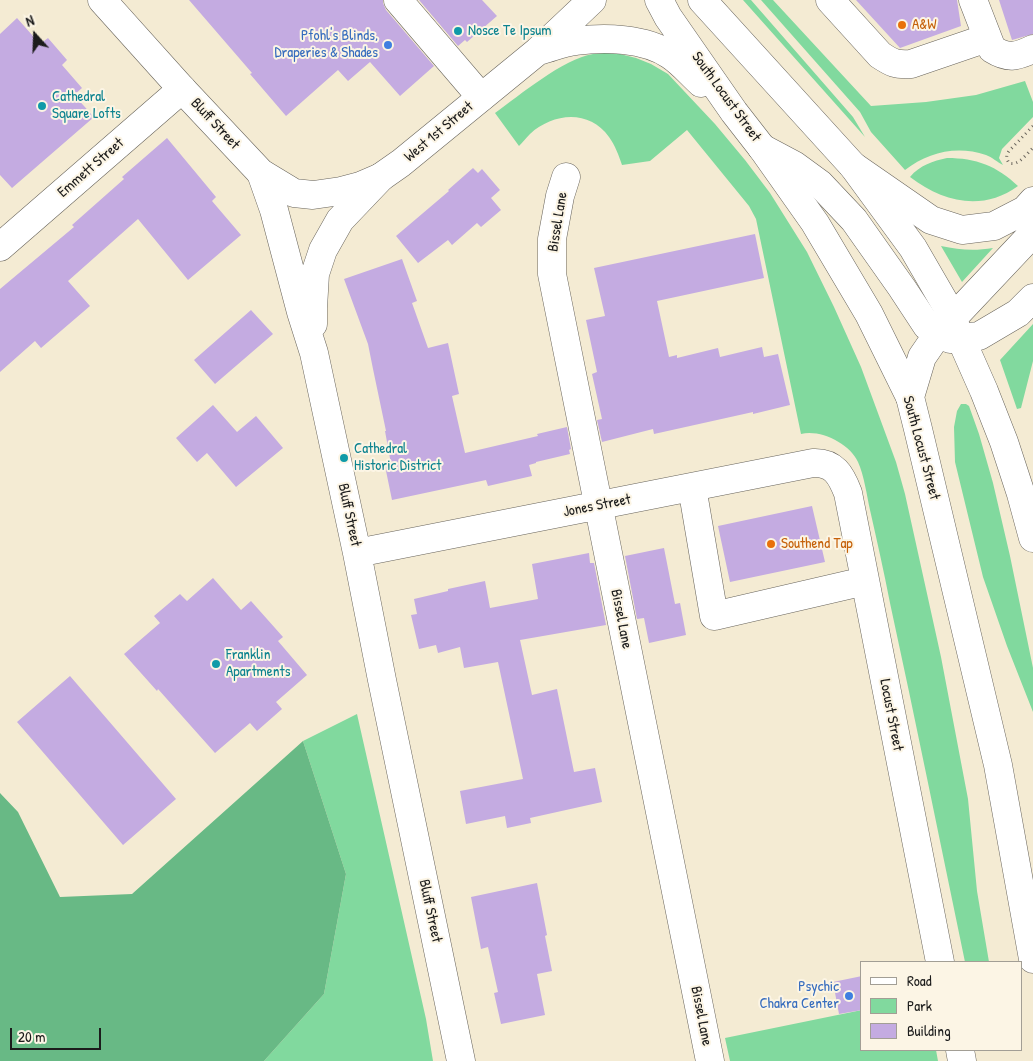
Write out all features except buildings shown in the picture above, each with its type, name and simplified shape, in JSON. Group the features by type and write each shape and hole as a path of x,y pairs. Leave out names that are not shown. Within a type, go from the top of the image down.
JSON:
{"main road":[{"name":"Bluff Street","path":"102,0 261,173 274,210 314,353 461,1061"},
{"path":"398,0 481,97"},
{"name":"West 1st Street","path":"261,173 294,193 313,195 354,187 381,177 401,163 538,51 592,0"},
{"name":"South Locust Street","path":"659,0 668,17 734,112 762,148 815,224 864,306 910,397 998,765 1033,959"},
{"path":"702,0 853,166 913,248 946,305 950,330 984,391 1004,442 1033,538"},
{"path":"830,0 880,55 899,65 911,64 987,38"},
{"path":"973,0 992,49 998,53 1013,57 1033,49"},
{"path":"538,51 574,41 600,39 628,40 651,45 670,55 734,112"},
{"name":"Emmett Street","path":"0,247 182,88"},
{"path":"762,148 794,165 820,184 854,220 927,326 979,336 1018,313 1033,298"},
{"path":"853,166 931,220 962,230 994,226 1025,210 1033,201"},
{"path":"314,353 313,308 315,274 323,250 340,220 381,177"},
{"name":"Bissel Lane","path":"566,177 560,196 552,239 552,274 710,1061"},
{"path":"910,397 922,357 950,330 1033,233"},
{"name":"Jones Street","path":"357,553 813,463 828,465 836,471"},
{"name":"Locust Street","path":"836,471 842,479 848,494 940,961"},
{"path":"692,487 714,616 864,581"}],"path":[{"path":"1033,126 1009,151 1006,159 1008,163 1017,163 1033,148"}],"green space":[{"path":"743,0 751,0 853,117 865,137"},
{"path":"761,0 773,0 871,106 926,102 976,95 1025,81 1033,102 1033,117 1002,149 999,158 1003,165 986,155 975,152 954,151 933,155 905,170 871,132 860,112"},
{"path":"599,53 620,54 636,58 668,74 715,124 770,193 807,252 861,367 896,462 905,494 941,657 968,799 977,891 989,961 965,961 862,473 854,455 842,444 826,436 809,433 801,434 756,219 749,206 687,130 650,161 622,165 609,137 601,128 591,122 581,118 560,118 539,127 519,146 495,113 555,70 581,57"},
{"path":"947,158 958,158 985,164 1002,173 1018,186 991,199 963,201 936,193 910,177 927,164"},
{"path":"941,246 967,250 993,248 962,282"},
{"path":"1033,324 1033,361 1021,408 1017,409 1000,360"},
{"path":"961,404 969,406 993,483 1033,668 1033,712 983,577 955,462 954,427 957,411"},
{"path":"357,714 426,1019 433,1061 264,1061 324,994 346,874 303,741"},
{"path":"303,741 346,874 324,994 264,1061 0,1061 0,793 18,812 60,897 132,894"},
{"path":"860,1010 860,1051 936,1051 938,1061 730,1061 725,1038"}],"place":[{"name":"A&W","path":"902,25"},
{"name":"Nosce Te Ipsum","path":"458,31"},
{"name":"Pfohl's Blinds, Draperies & Shades","path":"388,45"},
{"name":"Cathedral Square Lofts","path":"42,106"},
{"name":"Cathedral Historic District","path":"344,458"},
{"name":"Southend Tap","path":"771,544"},
{"name":"Franklin Apartments","path":"216,664"},
{"name":"Psychic Chakra Center","path":"849,996"}]}
